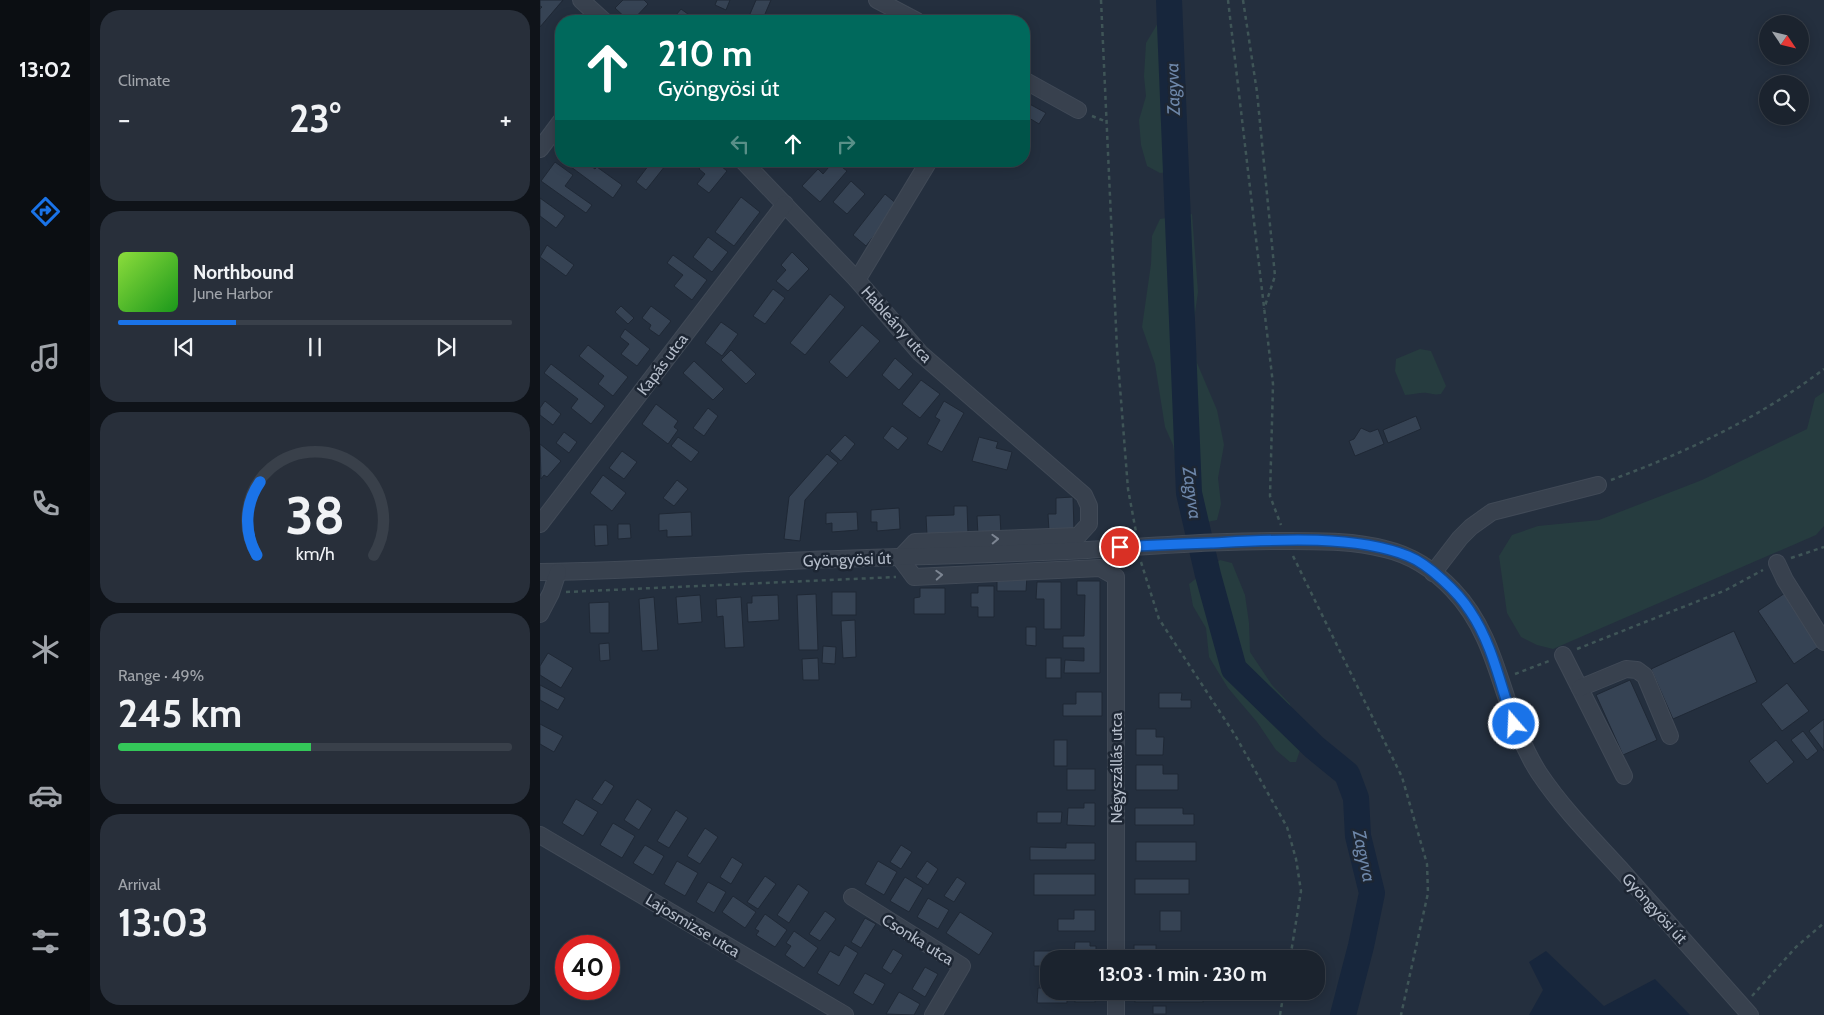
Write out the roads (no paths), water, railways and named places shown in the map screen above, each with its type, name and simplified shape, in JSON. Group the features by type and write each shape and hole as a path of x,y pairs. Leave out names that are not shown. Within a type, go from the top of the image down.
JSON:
{"street":[{"path":"581,0 597,15"},
{"path":"877,0 906,15"},
{"path":"1030,83 1078,110"},
{"path":"540,149 555,129"},
{"name":"Hableány utca","path":"749,167 857,280 920,353 1084,495 1089,506 1090,524 1078,536 915,542 900,558"},
{"path":"857,280 925,167"},
{"name":"Kapás utca","path":"540,524 784,204"},
{"path":"1433,573 1460,538 1471,527 1492,512 1598,485"},
{"name":"Gyöngyösi út","path":"540,572 900,558 1256,541 1339,542 1386,549 1410,557 1433,573 1452,590 1474,617 1494,658 1516,730 1541,775 1595,840 1746,1011"},
{"name":"Négyszállás utca","path":"900,558 914,576 1100,568 1116,577 1116,950"},
{"path":"1777,563 1785,580 1824,642"},
{"path":"540,614 551,593 558,572"},
{"path":"1563,655 1624,776"},
{"path":"1580,688 1626,669 1637,670 1645,676 1670,736"},
{"name":"Lajosmizse utca","path":"540,835 845,1015"},
{"name":"Csonka utca","path":"852,897 962,966 932,1015"},
{"path":"1116,1000 1116,1015"}],"water":[{"path":"1546,951 1604,1006 1655,979 1690,1015 1529,1015 1543,990 1529,962"}],"waterway":[{"name":"Zagyva","path":"1169,0 1189,493 1208,575 1234,669 1314,747 1347,774 1356,798 1358,836 1372,893 1361,946 1343,1015"}]}
